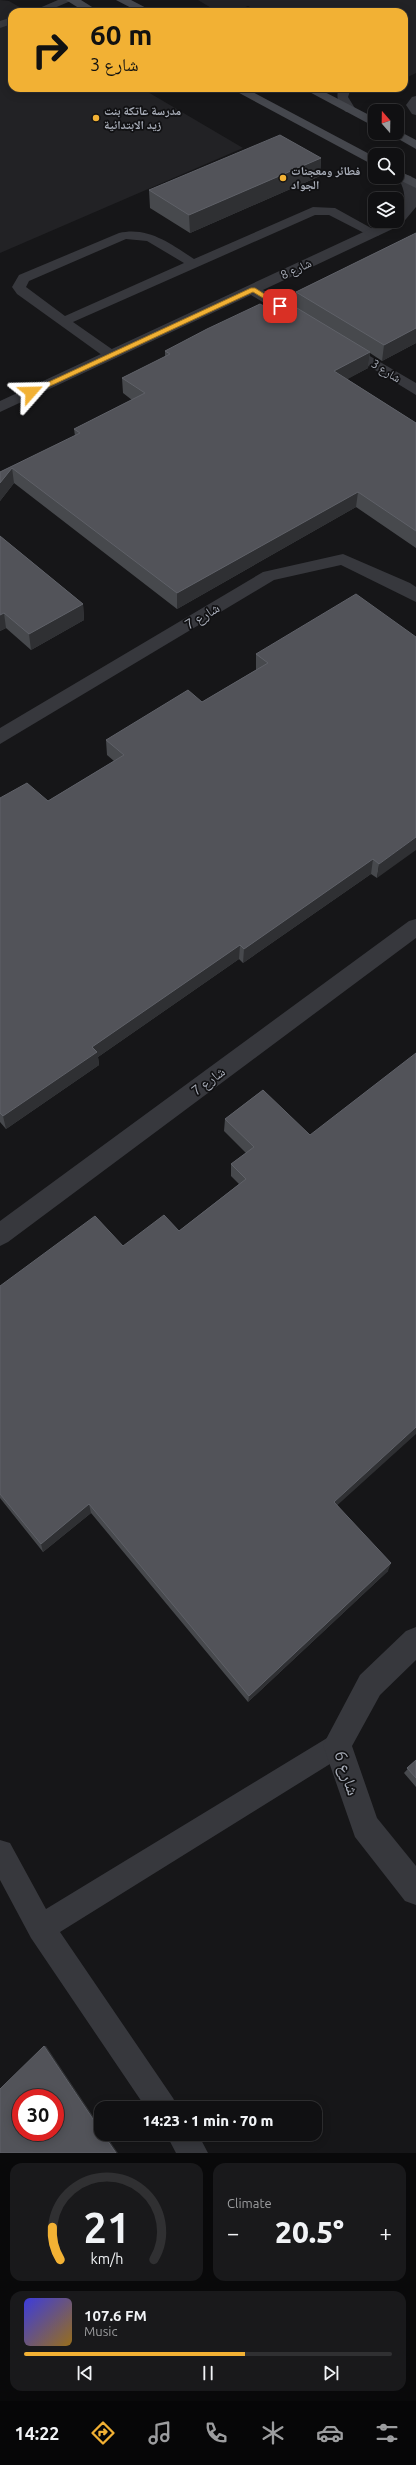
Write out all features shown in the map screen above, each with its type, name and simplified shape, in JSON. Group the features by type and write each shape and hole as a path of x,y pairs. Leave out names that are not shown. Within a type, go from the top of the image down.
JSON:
{"street":[{"path":"72,0 87,8"},
{"path":"122,0 139,8"},
{"path":"143,0 158,8"},
{"path":"244,92 368,158"},
{"path":"316,92 368,119"},
{"path":"404,138 416,145"},
{"name":"شارع 8","path":"404,216 412,206 414,197 412,187 406,179"},
{"name":"شارع 8","path":"404,221 416,219"},
{"name":"شارع 8","path":"0,407 11,394 111,355 384,228"},
{"path":"253,290 314,327"},
{"name":"شارع 3","path":"335,340 416,390"},
{"name":"شارع 7","path":"0,737 270,576 343,559 404,587 416,596"},
{"name":"شارع 7","path":"0,1235 416,927"},
{"name":"شارع 6","path":"416,1641 370,1685 337,1745 365,1827 416,1890"}],"lane":[{"path":"46,8 68,0"},
{"path":"344,92 342,96 343,100 350,110"},
{"path":"416,99 412,105 416,112"},
{"path":"64,321 192,263 313,211 331,211 374,233"},
{"path":"111,355 22,292 19,287 24,278 123,236 134,234 145,235 192,263"},
{"path":"41,1928 337,1745"},
{"path":"0,1853 41,1928 158,2101"},
{"path":"186,2141 194,2153"}],"shaded area":[{"name":"مدرسة عاتكة بنت زيد الابتدائية","path":"0,0 9,1 21,8 8,8 8,92 148,92 243,148 0,253"},
{"path":"198,0 416,0 416,73 408,77 408,8 252,8 248,6 243,8 211,8"}],"building":[{"path":"280,135 321,158 189,215 149,190"},
{"path":"416,233 416,328 384,345 296,292"},
{"path":"282,299 370,352 334,371 416,423 416,531 358,492 177,593 12,468 0,483 0,472 80,433 74,429 145,393 122,378 170,354 165,351 207,329 260,304 266,307"},
{"path":"0,536 83,604 29,634 4,613 0,615"},
{"path":"356,594 416,637 416,837 379,864 373,859 244,949 240,945 92,1047 97,1052 3,1116 0,1113 0,798 27,783 48,801 124,755 106,740 188,690 202,702 268,663 256,654"},
{"path":"416,1053 416,1427 334,1502 391,1563 249,1696 89,1504 41,1544 0,1494 0,1286 95,1216 123,1246 164,1215 179,1231 246,1179 231,1164 254,1147 225,1119 263,1090 310,1135"},
{"path":"416,1760 416,1778 407,1768"},
{"path":"44,2046 94,2121 94,2141 108,2141 116,2153 0,2153 0,2089"}],"place":[{"name":"مدرسة عاتكة بنت زيد الابتدائية","path":"96,118"},
{"name":"فطائر ومعجنات الجواد","path":"283,178"}],"route":[{"path":"31,392 253,290 280,306"}]}
